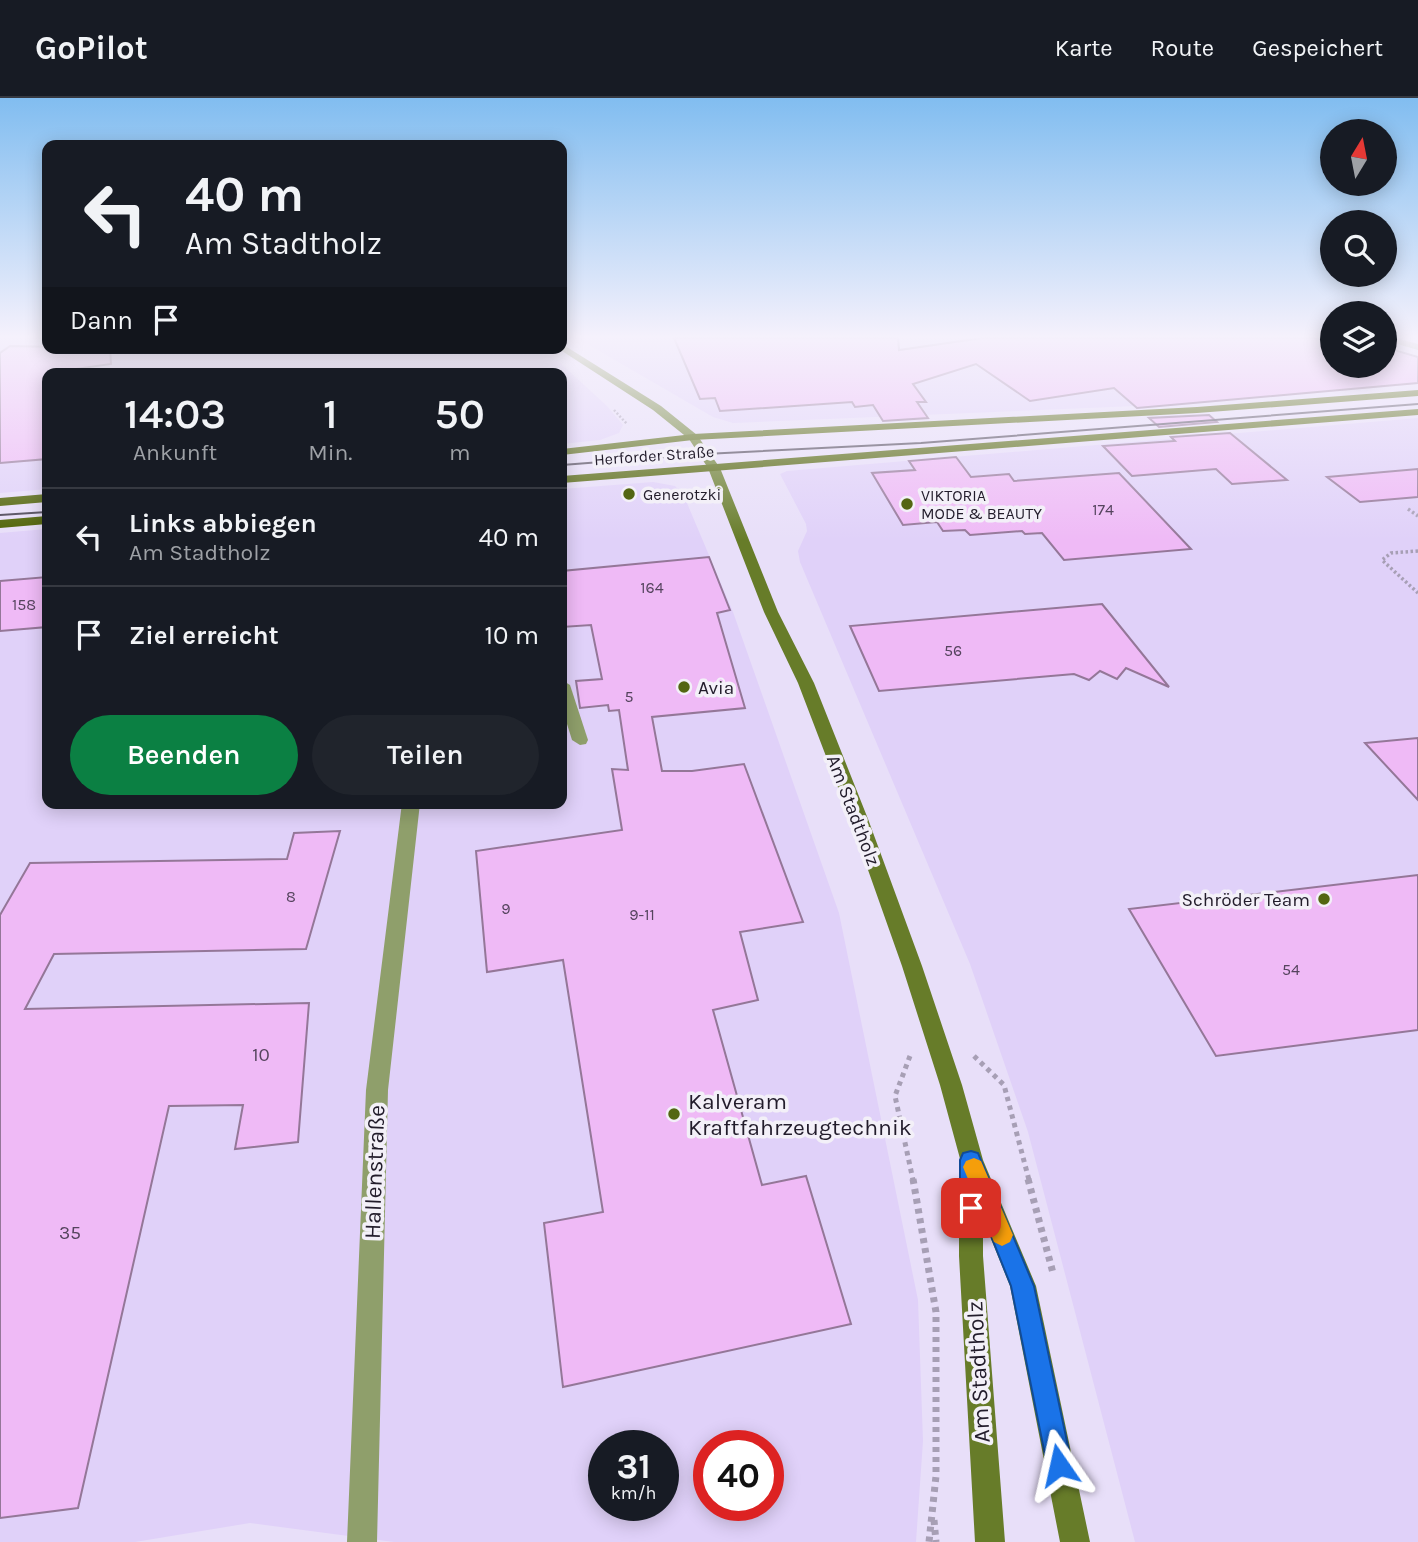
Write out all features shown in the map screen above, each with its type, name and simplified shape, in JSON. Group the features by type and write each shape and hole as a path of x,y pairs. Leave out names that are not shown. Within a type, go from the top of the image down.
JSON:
{"main road":[{"name":"Herforder Straße","path":"567,451 693,437 1257,405"},
{"name":"Herforder Straße","path":"567,480 1418,412"},
{"path":"0,502 42,498"},
{"path":"0,524 42,520"}],"street":[{"name":"Am Stadtholz","path":"653,405 693,437 714,468 771,612 806,683 859,819 912,966 951,1085 971,1160 1023,1286 1075,1542"},
{"path":"567,700 580,740"},
{"name":"Hallenstraße","path":"362,1542 377,1090 410,809"},
{"name":"Am Stadtholz","path":"971,1160 971,1256 990,1542"}],"path":[{"path":"1408,509 1418,516"},
{"path":"1418,551 1391,553 1382,560 1418,593"},
{"path":"895,1096 912,1172 936,1312 937,1410 929,1542"},
{"path":"933,1509 936,1542"}],"shaded area":[{"path":"0,405 42,405 42,489 0,493"},
{"path":"567,405 607,406 623,425 619,433 600,440 567,443"},
{"path":"693,405 1143,405 1135,406 733,423 713,417"},
{"path":"1418,418 1418,1542 1135,1542 1028,1132 970,964 800,562 798,551 807,531 806,524 780,474 787,471"},
{"path":"653,482 675,486 684,496 733,612 839,913 918,1300 923,1441 916,1542 394,1542 250,1523 135,1542 0,1542 0,533 42,529 42,809 567,809 567,489"}],"building":[{"path":"0,405 42,405 42,459 0,463"},
{"path":"718,405 802,405 720,411"},
{"path":"873,405 919,405 928,418 883,421"},
{"path":"1134,405 1166,405 1137,408"},
{"path":"1209,415 1217,422 1159,427 1149,418"},
{"path":"1230,433 1287,480 1232,484 1216,469 1132,476 1103,446 1175,441 1171,437"},
{"path":"956,457 971,477 1009,474 1014,481 1119,473 1191,549 1064,560 1042,533 1025,534 1022,531 970,535 965,530 943,531 937,522 903,525 872,473 915,470 909,461"},
{"path":"1418,469 1418,497 1360,502 1327,477"},
{"path":"709,557 730,610 717,613 745,708 652,717 662,771 692,771 744,764 803,922 740,932 758,1000 713,1010 762,1185 806,1176 851,1324 563,1387 544,1223 603,1212 563,960 487,972 476,851 622,830 612,769 628,770 619,710 609,711 608,705 580,708 576,681 602,679 591,625 567,627 567,571"},
{"path":"42,577 42,627 0,631 0,581"},
{"path":"1102,604 1169,687 1126,668 1117,679 1100,671 1089,680 1074,674 879,691 850,626"},
{"path":"1418,738 1418,800 1365,743"},
{"path":"340,831 306,949 54,954 25,1009 309,1003 298,1142 235,1149 243,1105 169,1106 78,1508 0,1518 0,915 30,863 287,859 294,833"},
{"path":"1418,875 1418,1030 1216,1056 1129,909"}],"tram line":[{"path":"567,465 705,454 921,443 1400,405"},
{"path":"0,515 42,512"}],"slow traffic":[{"path":"974,1167 1002,1235"}],"place":[{"name":"Generotzki","path":"629,494"},
{"name":"VIKTORIA MODE & BEAUTY","path":"907,504"},
{"name":"Avia","path":"684,687"},
{"name":"Schröder Team","path":"1324,899"},
{"name":"Kalveram Kraftfahrzeugtechnik","path":"674,1114"}],"route":[{"path":"971,1208 971,1160 1023,1286 1059,1465"}]}
